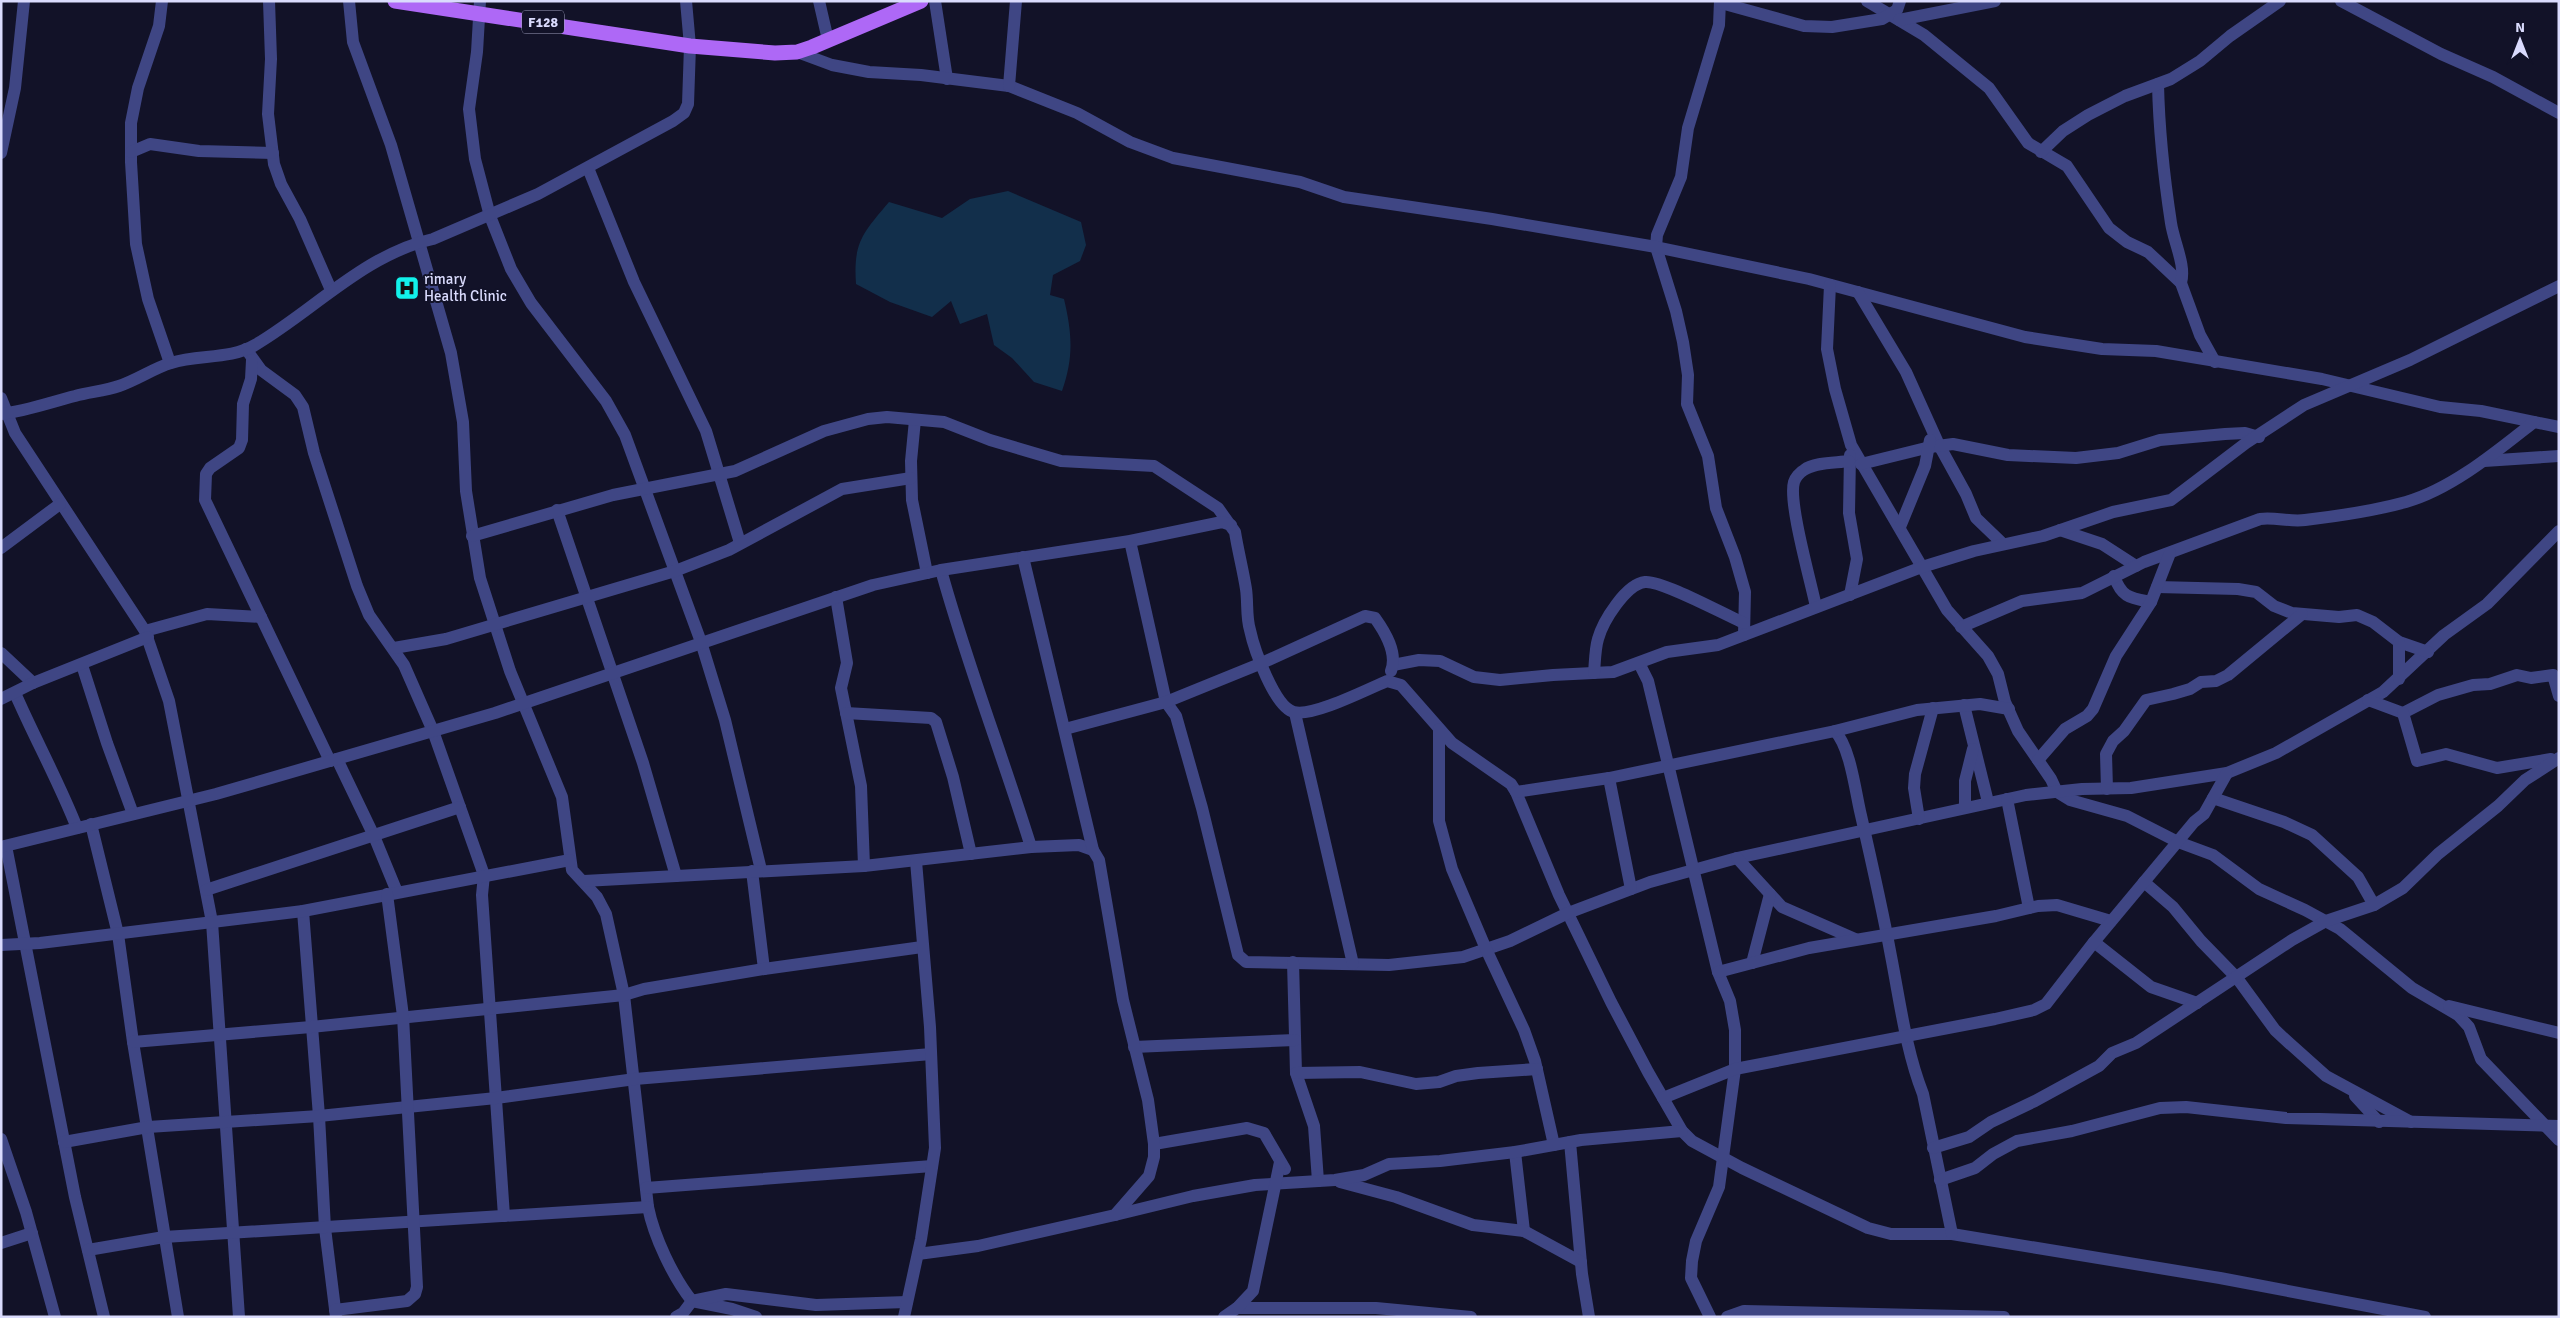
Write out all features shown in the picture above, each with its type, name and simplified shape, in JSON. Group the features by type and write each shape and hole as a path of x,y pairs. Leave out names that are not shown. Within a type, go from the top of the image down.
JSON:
{"main road":[{"name":"F128","path":"395,1 480,7 690,46 775,53 797,52 921,1"}],"street":[{"path":"1,153 15,88 24,1"},
{"path":"162,1 159,26 136,97 131,123 131,152 136,244 148,299 170,363"},
{"path":"269,1 271,59 268,114 273,153 280,184 300,219 331,290"},
{"path":"348,1 348,16 359,63 391,145 453,363 463,422 472,536 480,578 494,624 523,704 562,797 572,870 597,897 606,914 624,995 648,1207 653,1231 680,1287 692,1301 732,1309 756,1317"},
{"path":"4,414 118,386 149,375 170,363 230,354 249,355 331,290 381,261 420,242 433,239 490,216 588,168 684,113 688,104 690,46 686,1"},
{"path":"819,1 828,40"},
{"path":"935,1 947,79"},
{"path":"1010,86 1016,1"},
{"path":"1867,1 1924,35 1989,88 2028,142 2041,152 2067,166 2109,228 2127,242 2148,252 2181,283 2200,335 2215,362"},
{"path":"1895,17 1900,1"},
{"path":"1744,629 1745,592 1735,557 1716,508 1708,456 1687,404 1688,375 1683,342 1676,310 1656,247 1656,235 1681,177 1688,128 1719,25 1721,2 1804,26 1832,27 1995,1"},
{"path":"2041,152 2063,131 2088,115 2125,96 2171,79 2200,61 2230,36 2280,1"},
{"path":"2341,1 2441,54 2493,77 2559,113"},
{"path":"480,7 469,109 475,158 490,216 511,269 531,303 606,401 625,434 645,488 701,642 725,720 757,871 764,969"},
{"path":"797,52 832,66 869,72 1010,86 1077,113 1130,142 1173,158 1300,182 1344,197 1492,219 1656,247 1830,284 2025,337 2102,349 2156,351 2348,385 2440,407 2481,411 2559,427"},
{"path":"2158,84 2159,137 2176,251 2182,263 2184,274 2181,283"},
{"path":"131,152 150,144 200,150 273,153"},
{"path":"588,168 634,282 706,431 740,544"},
{"path":"1830,284 1827,349 1834,389 1855,462 1850,513 1857,559 1850,595"},
{"path":"1393,665 1419,660 1440,661 1474,677 1500,680 1613,672 1667,652 1718,645 1744,629 1816,607 1922,567 1974,550 2060,530 2113,512 2171,500 2239,448 2259,437 2304,405 2410,360 2559,286"},
{"path":"1858,292 1906,372 1932,430 1934,446 1966,494 1976,518 2003,544"},
{"path":"2191,358 2200,335"},
{"path":"249,355 251,379 243,404 242,440 239,448 210,468 206,474 205,500 333,760 374,836 392,893 403,1016 417,1288 407,1301 336,1314 324,1228 319,1116 304,911"},
{"path":"249,355 261,370 295,395 303,407 314,453 357,586 370,616 404,665 432,731 484,875 482,895 504,1216"},
{"path":"1,398 4,414 15,433 146,634 169,701 212,922 218,1033 239,1317"},
{"path":"472,536 557,510 645,488 660,487 734,470 757,462 824,431 868,419 887,417 944,422 998,442 1061,461 1154,466 1218,508 1231,525 1246,590 1250,630 1272,687 1284,707 1294,713 1308,712 1329,706 1387,681 1401,686 1452,743 1511,784 1568,912 1611,1002 1682,1131 1692,1141 1868,1228 1891,1234 1952,1234 2220,1278 2425,1317"},
{"path":"1816,607 1793,493 1794,480 1804,469 1818,465 1855,462 1953,444 2034,458 2076,458 2118,453 2160,440 2245,433 2286,417"},
{"path":"915,420 911,478 912,500 927,573"},
{"path":"1961,627 2022,601 2082,593 2136,566 2260,519 2302,520 2344,515 2407,502 2428,493 2484,461 2534,422"},
{"path":"2245,433 2259,437"},
{"path":"1900,527 1934,446"},
{"path":"2484,461 2559,456"},
{"path":"1855,462 1900,527 1922,567 1961,627 1988,656 1998,674 2008,709 2028,747 2057,792 2070,800 2127,816 2178,842 2214,856 2259,889 2340,929 2412,988 2458,1015 2469,1027 2481,1060 2559,1140"},
{"path":"394,648 418,645 675,572 740,544 842,488 911,478"},
{"path":"1,548 60,504"},
{"path":"557,510 585,598 643,763 676,876"},
{"path":"2094,518 2096,542"},
{"path":"104,1317 64,1142 4,846 189,800 523,704 873,584 941,570 1130,541 1222,522 1231,525"},
{"path":"2060,530 2096,542 2136,566"},
{"path":"1130,541 1166,702 1176,716 1202,808 1238,955 1246,962 1388,965 1463,957 1510,940 1568,912 1631,889 1737,858 1864,832 1988,802 2057,792 2132,788 2227,773 2276,753 2383,692 2444,635 2487,604 2559,531"},
{"path":"2038,760 2048,751 2066,728 2088,716 2093,709 2116,656 2151,602 2170,553"},
{"path":"1023,557 1093,850 1099,860 1123,1000 1148,1100 1154,1144 1154,1157 1149,1176 1115,1215"},
{"path":"941,570 961,640 1007,769 1031,847"},
{"path":"2114,576 2119,589 2128,597 2151,602"},
{"path":"1594,673 1598,639 1603,626 1634,584 1647,582 1670,589 1744,629"},
{"path":"2157,586 2238,589 2256,592 2274,606 2302,614 2357,616 2373,622 2399,642 2428,652"},
{"path":"836,597 847,663 841,688 861,786 864,866"},
{"path":"2274,606 2284,628"},
{"path":"1,699 33,683 82,664 146,634 206,614 262,617"},
{"path":"2107,788 2106,754 2113,741 2124,731 2146,700 2190,689 2201,682 2216,681 2228,675 2302,614"},
{"path":"1064,730 1166,702 1262,663 1365,616 1375,618 1391,647 1393,665 1387,681"},
{"path":"2399,642 2399,679"},
{"path":"404,665 418,645"},
{"path":"1,653 33,683"},
{"path":"1639,663 1648,681 1692,870 1718,972 1730,1001 1735,1030 1734,1069 1719,1186 1702,1225 1692,1261 1691,1278 1710,1317"},
{"path":"82,664 107,743 133,814"},
{"path":"2368,700 2404,713 2438,695 2517,675 2531,678 2553,675 2559,696"},
{"path":"15,693 31,730 61,788 77,828"},
{"path":"1516,792 1609,778 1669,766 1835,732 1933,708 1980,704 2008,709"},
{"path":"1964,705 1973,749 1982,771 1988,802"},
{"path":"1919,819 1914,788 1915,774 1933,708"},
{"path":"846,713 931,718 936,722 953,777 971,854"},
{"path":"1294,713 1353,964"},
{"path":"2404,713 2417,761 2446,754 2497,768 2559,758"},
{"path":"1439,728 1439,821 1452,869 1486,949 1524,1030 1537,1069 1554,1145"},
{"path":"1835,732 1841,738 1850,766 1888,937 1907,1035 1916,1076 1923,1094 1952,1234"},
{"path":"2028,747 2055,740"},
{"path":"1965,807 1965,781 1973,749"},
{"path":"1933,1148 1969,1137 1992,1122 2098,1066 2112,1053 2136,1043 2292,940 2326,921 2374,905 2404,888 2438,854 2498,806 2525,780 2559,758"},
{"path":"1664,1098 1734,1069 1995,1019 2034,1010 2046,1004 2111,921 2204,814 2227,773"},
{"path":"1609,778 1631,889"},
{"path":"2214,798 2284,822 2312,835 2358,877 2374,905"},
{"path":"2007,799 2029,908"},
{"path":"206,890 460,807"},
{"path":"91,824 118,934 133,1042 178,1317"},
{"path":"584,881 864,866 1031,847 1079,846 1093,850"},
{"path":"1737,858 1784,909 1855,939"},
{"path":"1,944 40,943 304,911 570,860"},
{"path":"676,1317 683,1313 692,1301 726,1294 816,1306 903,1312 918,1254 935,1148 931,1054 916,861"},
{"path":"2144,882 2173,907 2201,941 2237,978 2275,1030 2326,1076 2412,1122"},
{"path":"1752,963 1770,894"},
{"path":"1718,972 1855,939 1888,937 1932,926 1996,916 2029,908 2057,905 2111,921"},
{"path":"2094,942 2151,987 2197,1003"},
{"path":"133,1042 218,1033 311,1027 403,1016 624,995 644,989 764,969 922,947"},
{"path":"1293,962 1296,1073 1314,1126 1318,1181"},
{"path":"2440,1004 2559,1033"},
{"path":"1134,1046 1295,1040"},
{"path":"64,1142 148,1128 226,1121 319,1116 496,1098 635,1079 931,1054"},
{"path":"1296,1073 1360,1072 1416,1084 1439,1082 1456,1076 1478,1073 1537,1069"},
{"path":"2351,1091 2379,1122"},
{"path":"1940,1180 1975,1168 1993,1154 2018,1141 2072,1131 2160,1108 2186,1107 2286,1118 2559,1126"},
{"path":"1154,1144 1247,1128 1264,1133 1293,1181"},
{"path":"918,1254 978,1246 1193,1196 1293,1181 1335,1180 1364,1175 1388,1164 1515,1152 1570,1142 1682,1131"},
{"path":"1,1139 32,1233 55,1317"},
{"path":"1570,1142 1581,1262 1590,1317"},
{"path":"1515,1152 1524,1231"},
{"path":"1224,1317 1237,1308 1253,1291 1280,1162"},
{"path":"646,1188 932,1166"},
{"path":"1335,1180 1396,1197 1439,1215 1473,1225 1524,1231 1581,1262"},
{"path":"88,1250 164,1237 648,1207"},
{"path":"1,1243 32,1233"},
{"path":"1237,1308 1376,1308 1407,1314 1471,1317"},
{"path":"1727,1317 1744,1311 2004,1317"}],"water":[{"path":"1008,191 1081,222 1086,245 1080,261 1053,275 1050,295 1064,299 1069,323 1070,356 1062,391 1034,382 1012,358 994,345 987,314 960,324 951,301 932,317 890,302 856,284 855,270 858,248 866,230 889,202 942,218 970,199"}],"place":[{"name":"rimary Health Clinic","path":"407,288"}]}
